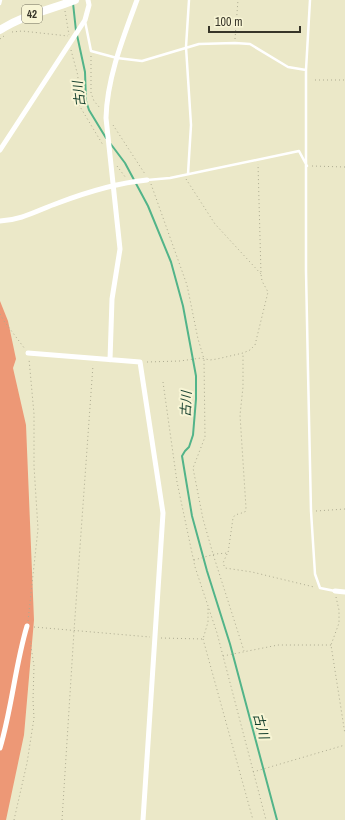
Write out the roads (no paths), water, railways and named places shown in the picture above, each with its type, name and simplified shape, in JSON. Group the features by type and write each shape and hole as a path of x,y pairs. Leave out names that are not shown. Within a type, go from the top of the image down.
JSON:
{"main road":[{"name":"42","path":"2,33 15,21 75,0"}],"street":[{"path":"0,150 70,40 83,23 89,5 88,0"},
{"path":"110,360 112,299 120,249 106,116 106,103 117,58 137,0"},
{"path":"0,221 18,219 58,203 113,186 148,180"},
{"path":"28,353 140,362 163,513 143,820"},
{"path":"335,591 345,592"},
{"path":"0,748 10,707 22,642 27,626"}],"lane":[{"path":"0,4 1,0"},
{"path":"188,174 191,125 186,47 189,0"},
{"path":"310,0 306,70 306,271 311,511 315,574 320,588 335,591"},
{"path":"83,23 91,51 117,58 142,61 199,44 235,43 250,44 288,67 306,70"},
{"path":"148,180 183,175 299,151 307,166"}],"waterway":[{"name":"古川","path":"73,3 76,31"},
{"name":"古川","path":"77,35 85,72 86,101 89,110 106,138"},
{"name":"古川","path":"110,143 125,163 148,206 171,262 183,306 196,376 193,435 189,447 182,456 192,516 207,571 230,644 277,820"}]}
